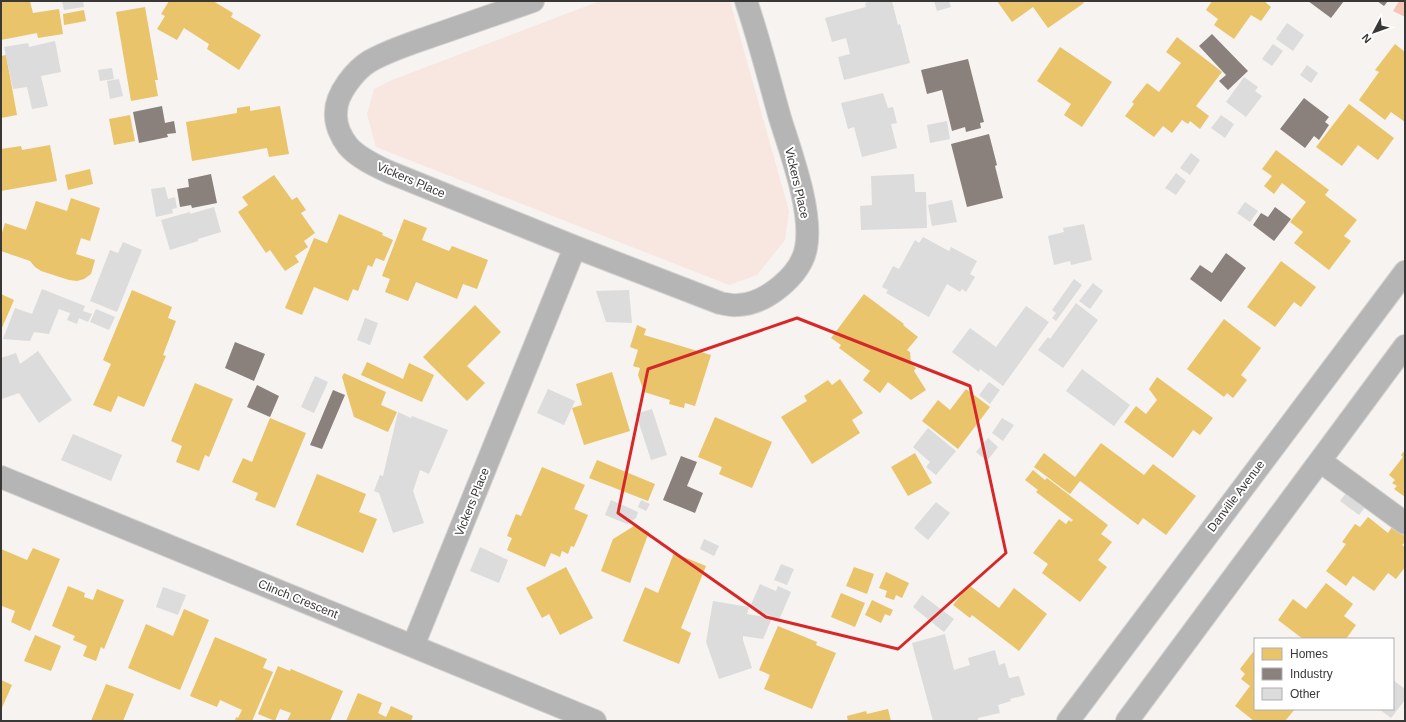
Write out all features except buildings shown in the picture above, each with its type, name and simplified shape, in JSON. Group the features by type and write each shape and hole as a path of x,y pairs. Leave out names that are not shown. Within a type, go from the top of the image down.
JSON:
{"street":[{"name":"Vickers Place","path":"533,1 400,47 369,61 348,81 341,92 336,112 340,133 349,147 367,160 389,172 575,247 720,303 738,305 760,300 777,289 790,276 800,263 806,248 807,224 801,189 746,1"},
{"name":"Vickers Place","path":"413,646 575,247"},
{"name":"Danville Avenue","path":"1068,721 1405,272"},
{"path":"1127,721 1405,346"},
{"path":"1320,461 1405,523"},
{"name":"Clinch Crescent","path":"1,477 595,721"}],"highlighted area":[{"path":"797,318 970,386 1006,553 898,649 766,617 618,513 648,369"}],"shaded area":[{"path":"600,1 730,1 789,211 785,240 757,275 729,285 376,147 367,114 374,89 392,80"},
{"path":"1399,1 1405,1 1405,17 1393,11"}]}
